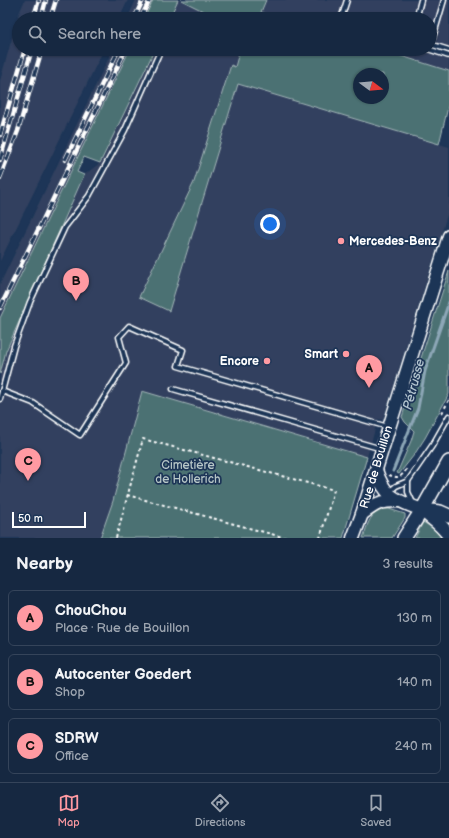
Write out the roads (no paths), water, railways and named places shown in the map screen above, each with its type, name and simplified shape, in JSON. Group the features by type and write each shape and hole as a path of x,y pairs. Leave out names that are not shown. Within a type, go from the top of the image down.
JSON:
{"main road":[{"path":"404,538 422,510 449,462"},
{"path":"422,510 440,512 449,516"},
{"path":"422,510 440,525 449,536"}],"street":[{"name":"Rue de Bouillon","path":"353,538 376,470 449,236"},
{"path":"376,470 379,481 388,493 398,501 422,510"},
{"path":"362,514 376,504 386,501 398,501"}],"lane":[{"path":"343,12 347,0"},
{"path":"418,12 421,0"},
{"path":"437,24 444,0"},
{"path":"437,46 449,50"},
{"path":"437,52 449,56"},
{"path":"0,399 14,346 33,295 65,227 89,196 124,130 158,56"},
{"path":"2,391 33,403 80,435 126,363 119,337 129,326 183,350 178,366 389,427"},
{"path":"172,389 382,449"},
{"path":"376,504 396,486 408,481 432,446 449,416"},
{"path":"408,481 408,492 412,502 422,510"}],"waterway":[{"name":"Pétrusse","path":"393,471 418,408 425,371 449,302"}],"railway":[{"path":"35,12 39,0"},
{"path":"43,12 46,0"},
{"path":"52,12 56,0"},
{"path":"137,12 143,0"},
{"path":"144,12 150,0"},
{"path":"0,135 23,56"},
{"path":"0,160 30,56"},
{"path":"0,178 18,131 40,56"},
{"path":"65,160 116,56"},
{"path":"0,308 123,56"}],"place":[{"name":"Mercedes-Benz","path":"341,241"},
{"name":"Autocenter Goedert","path":"76,301"},
{"name":"Smart","path":"346,354"},
{"name":"Encore","path":"267,361"},
{"name":"ChouChou","path":"369,388"},
{"name":"SDRW","path":"28,481"}],"park label":[{"name":"Cimetière de Hollerich","path":"188,472"}]}
